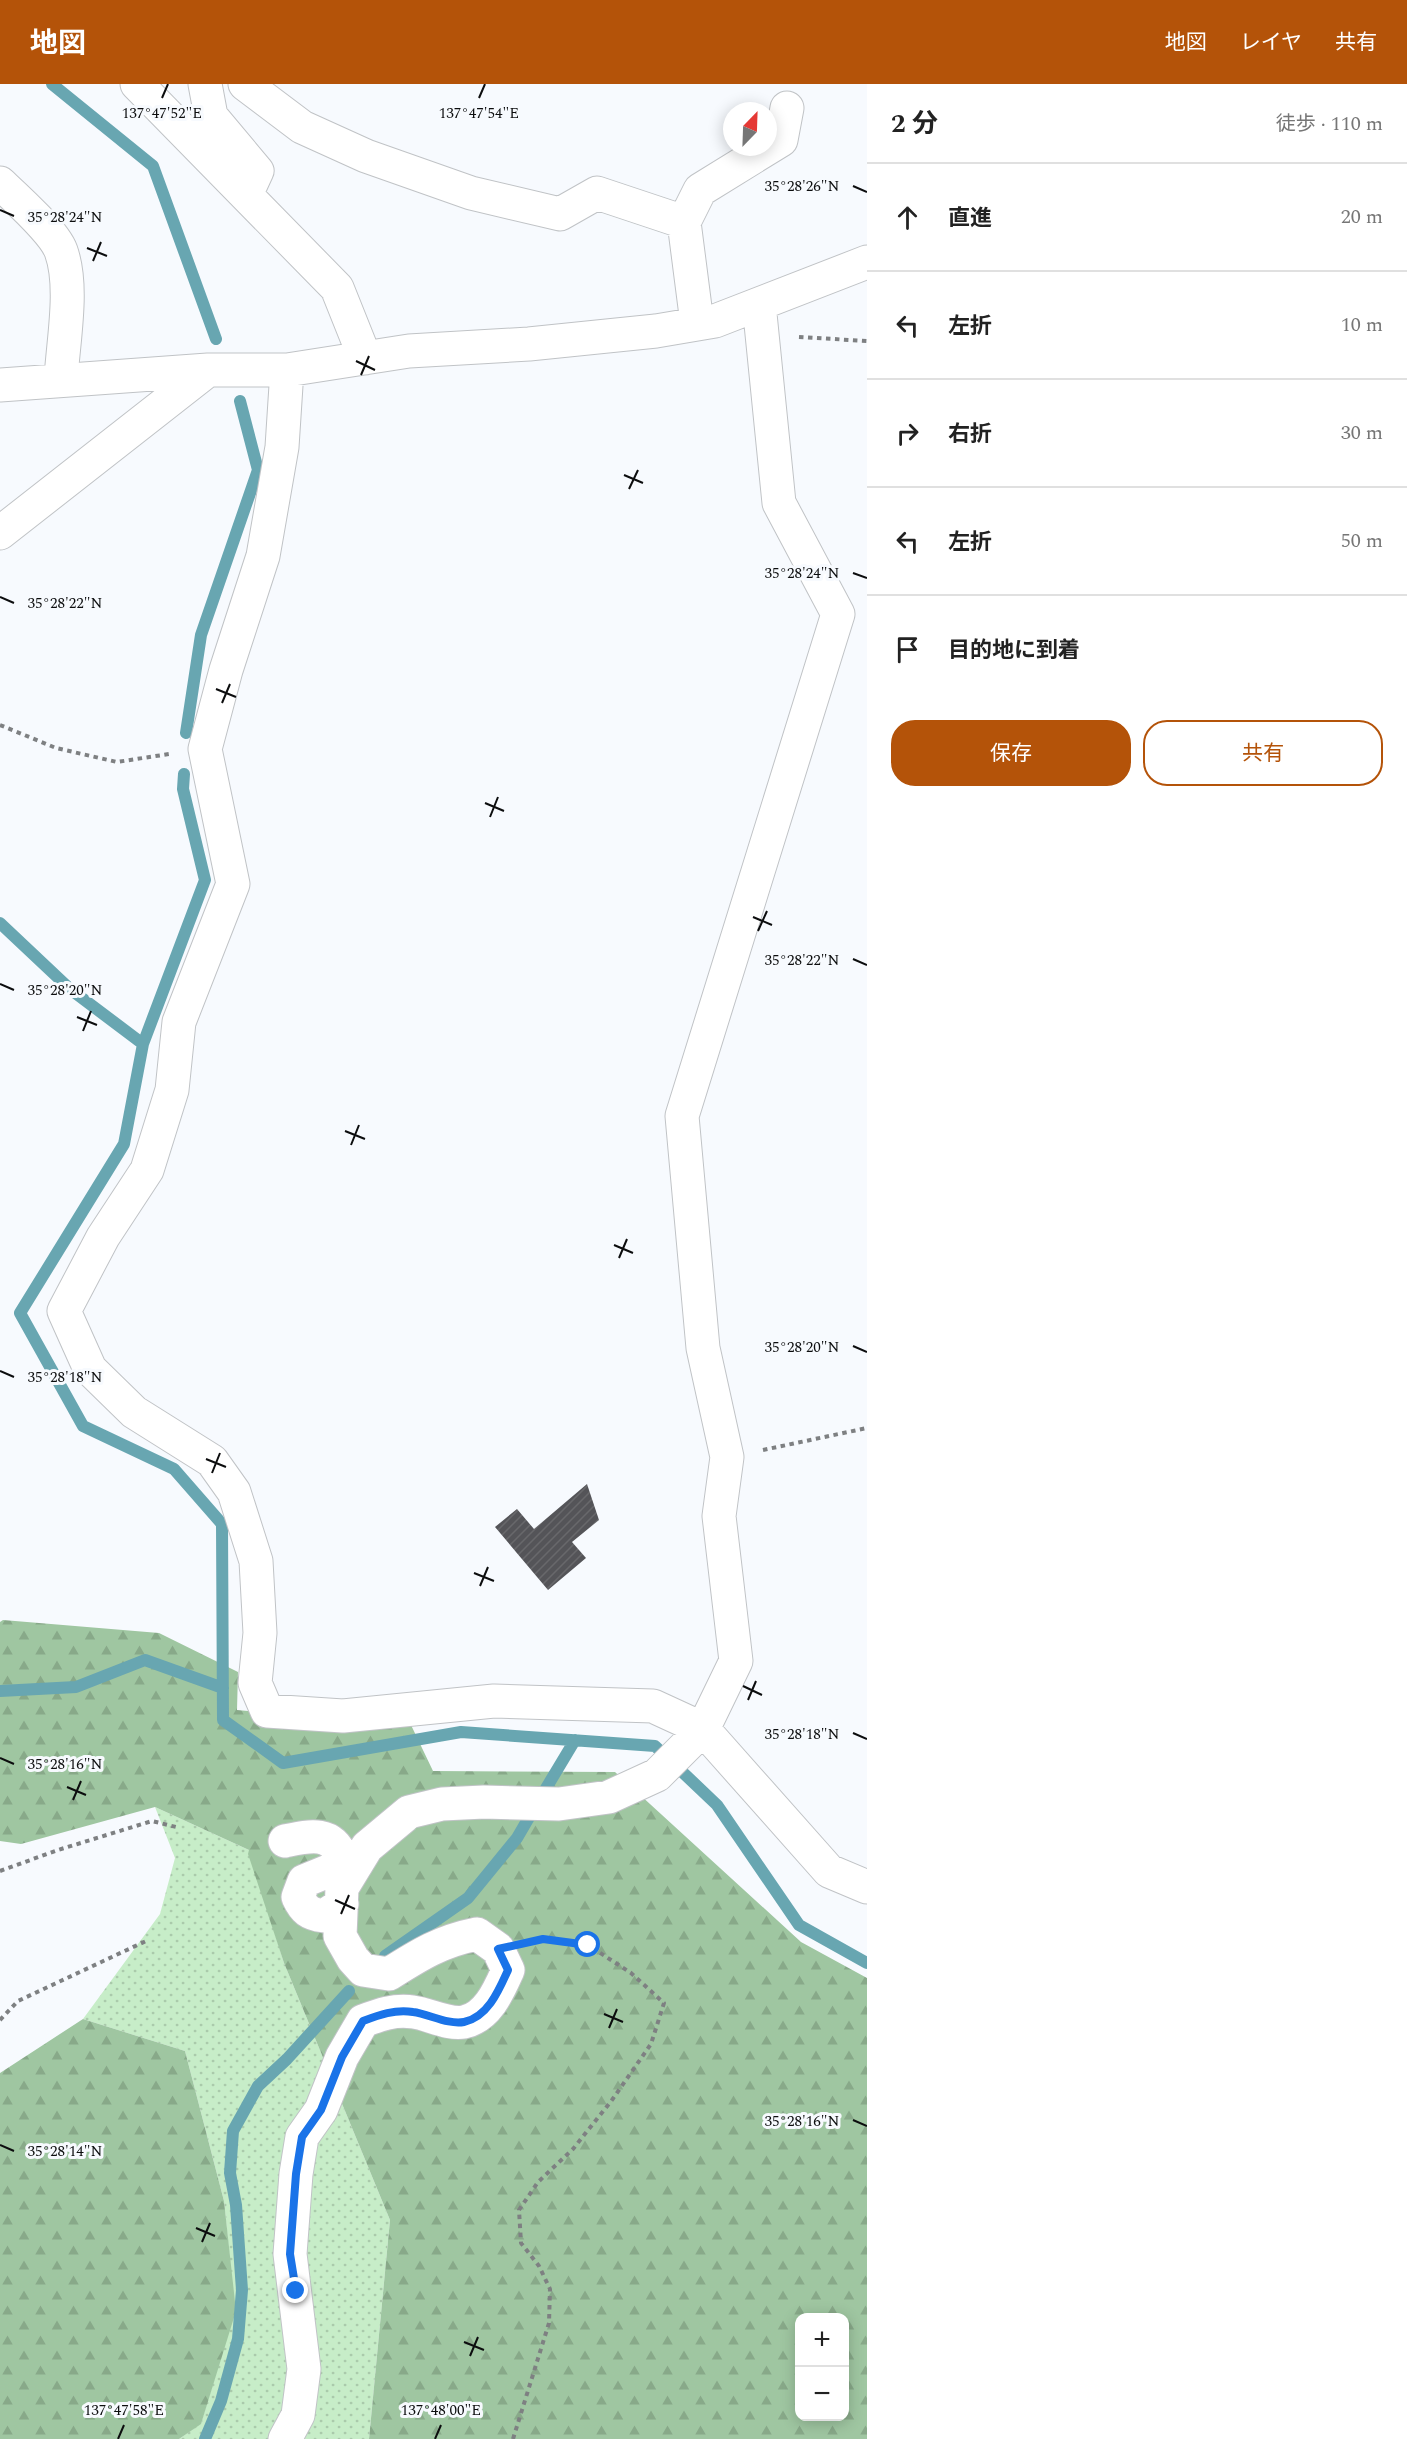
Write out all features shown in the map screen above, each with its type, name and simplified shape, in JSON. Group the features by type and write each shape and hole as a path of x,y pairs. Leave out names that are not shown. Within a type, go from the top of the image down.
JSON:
{"street":[{"path":"137,84 337,288 365,358"},
{"path":"205,84 211,116 257,171 246,195"},
{"path":"245,84 302,127 366,156 471,193 560,214 597,193 684,222"},
{"path":"697,324 684,222 700,190 781,140 787,108"},
{"path":"0,183 38,219 61,250 67,286 61,379"},
{"path":"0,385 208,370 287,370 409,351 529,344 645,332 715,321 761,319 867,262"},
{"path":"285,2439 298,2415 304,2369 290,2254 296,2174 302,2137 321,2110 342,2057 363,2021 390,2012 413,2012 463,2022 482,2013 497,1995 508,1970 498,1949 477,1934 429,1948 389,1974 363,1970 353,1959 340,1936 342,1888 367,1847 409,1812 442,1804 484,1802 560,1804 609,1797 657,1775 693,1739 736,1661 719,1516 727,1457 703,1348 682,1116 838,614 778,503 761,319"},
{"path":"0,533 208,370"},
{"path":"287,370 282,447 263,556 226,670 205,749 233,884 179,1022 172,1090 147,1170 103,1237 64,1311 90,1369 135,1412 212,1461 234,1492 256,1561 260,1633 255,1683 267,1711 343,1716 494,1701 653,1706 693,1739 829,1871 867,1887"},
{"path":"285,1842 307,1836 328,1839 338,1847 342,1858 338,1867 304,1881 298,1896 303,1908 311,1914 324,1916 342,1904"}],"path":[{"path":"761,319 867,341"},
{"path":"0,725 56,748 117,762 205,749"},
{"path":"727,1457 867,1428"},
{"path":"0,1871 58,1850 152,1821 176,1827"},
{"path":"498,1949 543,1939 588,1945 632,1973 664,2002 651,2044 612,2100 573,2149 538,2182 519,2210 521,2243 539,2266 550,2289 549,2323 513,2439"},
{"path":"0,2020 18,2001 146,1941"}],"green space":[{"path":"3,1620 159,1633 238,1672 237,1710 411,1725 433,1771 615,1772 801,1942 867,1978 867,2439 369,2439 390,2220 284,1963 248,1854 249,1850 155,1807 21,1844 0,1841 0,1622"},
{"path":"155,1807 249,1850 284,1963 390,2220 369,2439 179,2439 201,2423 235,2311 224,2201 185,2051 83,2019 160,1914 175,1858"},
{"path":"83,2019 185,2051 224,2201 236,2311 201,2424 179,2439 0,2439 0,2073"}],"building":[{"path":"587,1484 599,1520 572,1542 586,1558 548,1590 495,1527 517,1509 534,1529"}],"waterway":[{"path":"52,84 153,166 216,339"},
{"path":"186,733 201,635 258,470 240,401"},
{"path":"143,1044 205,880 183,789 184,774"},
{"path":"0,923 70,989 143,1044 124,1144 20,1313 83,1426 174,1469 222,1524 223,1720 283,1763 461,1732 655,1746 717,1805 799,1925 867,1963"},
{"path":"0,1691 76,1687 145,1660 223,1688"},
{"path":"545,1790 575,1740"},
{"path":"385,1956 468,1898 517,1838 531,1814"},
{"path":"205,2439 221,2401 238,2339 242,2290 236,2205 230,2173 233,2131 258,2086 287,2059 349,1991"}],"route":[{"path":"296,2291 290,2254 296,2174 302,2137 321,2110 342,2057 363,2021 390,2012 413,2012 463,2022 482,2013 497,1995 508,1970 498,1949 543,1939 588,1945"}]}
